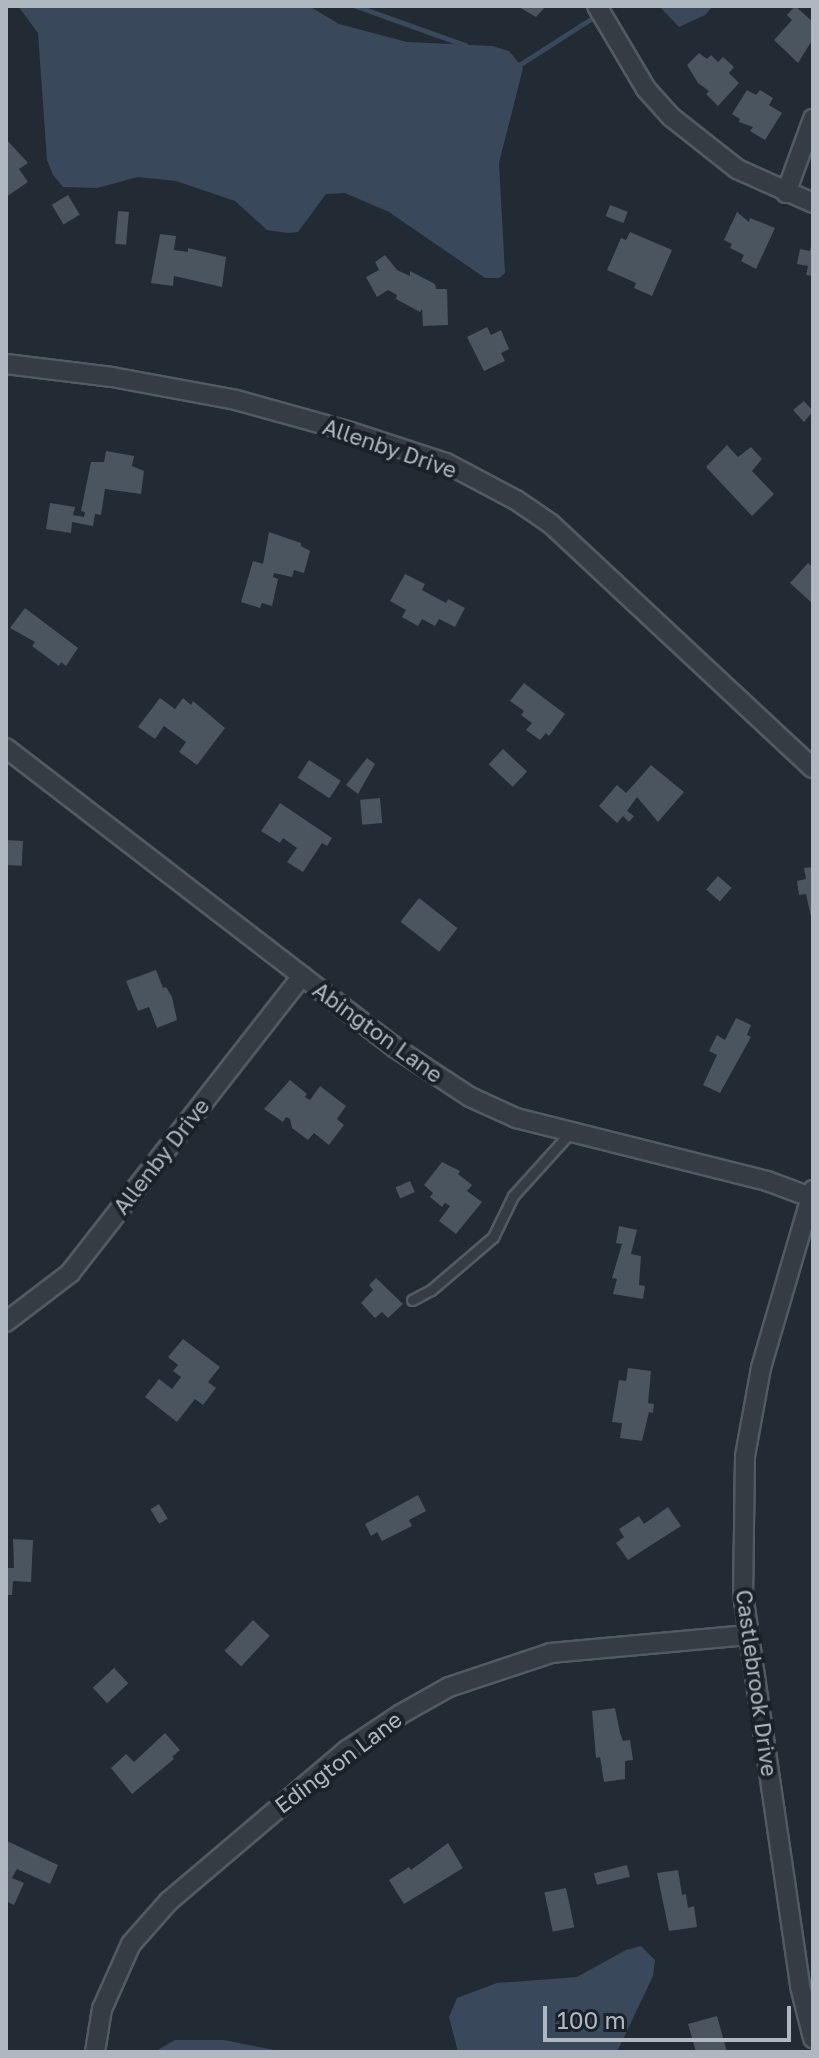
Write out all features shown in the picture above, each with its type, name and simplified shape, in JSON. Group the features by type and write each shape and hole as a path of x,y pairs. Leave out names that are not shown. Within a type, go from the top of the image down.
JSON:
{"street":[{"path":"597,6 646,89 670,116 737,169 813,203"},
{"path":"786,193 813,119"},
{"name":"Allenby Drive","path":"6,364 112,377 236,400 446,463 516,500 551,524 813,768"},
{"name":"Abington Lane","path":"6,748 394,1047 470,1097 516,1118 569,1134 812,1194"},
{"name":"Allenby Drive","path":"6,1322 71,1271 302,976"},
{"name":"Castlebrook Drive","path":"812,1194 761,1368 745,1456 743,1594 800,1986 813,2038"},
{"name":"Edington Lane","path":"95,2052 102,2009 131,1944 169,1901 347,1750 401,1714 449,1687 551,1653 747,1635"}],"lane":[{"path":"412,1300 431,1290 493,1237 513,1196 569,1134"}],"water":[{"path":"18,6 309,6 339,24 407,42 492,46 509,51 523,68 499,163 505,273 499,278 485,278 389,212 345,193 326,194 298,232 288,233 267,230 235,201 176,181 138,177 97,188 63,187 53,175 47,160 38,33"},
{"path":"659,6 713,6 705,15 679,27"},
{"path":"641,1946 655,1960 653,1976 617,2052 458,2052 449,2017 457,1998 497,1983 577,1977 626,1950"},
{"path":"175,2040 224,2040 284,2052 154,2052"}],"building":[{"path":"517,6 546,6 536,17"},
{"path":"795,6 813,22 813,39 798,63 774,40 792,20 787,15"},
{"path":"699,53 707,59 711,55 718,62 723,57 734,67 729,73 739,83 718,106 687,65"},
{"path":"747,90 756,95 760,90 773,98 769,105 782,113 765,140 750,131 753,127 739,122 740,119 732,114"},
{"path":"6,139 28,163 19,169 28,182 6,197"},
{"path":"68,195 80,215 64,225 52,205"},
{"path":"610,205 628,212 623,223 606,216"},
{"path":"118,211 129,212 126,245 115,244"},
{"path":"737,212 749,222 750,218 775,228 756,269 741,261 744,255 730,248 732,244 724,240"},
{"path":"630,232 672,250 652,296 634,288 636,283 607,270 621,238 626,240"},
{"path":"160,234 176,236 174,250 188,252 188,248 226,257 222,287 174,276 173,286 151,283"},
{"path":"812,241 813,276 806,275 808,266 797,264 800,249 810,251"},
{"path":"385,255 397,270 410,276 410,271 435,284 436,289 447,289 448,325 423,326 422,309 420,312 396,299 397,295 388,290 377,297 366,277 379,270 375,262"},
{"path":"487,327 491,335 501,330 509,349 501,353 505,361 484,371 467,337"},
{"path":"804,401 813,411 804,422 793,410"},
{"path":"727,445 738,457 751,447 762,459 752,471 774,494 752,516 706,467"},
{"path":"106,451 134,456 132,466 144,471 141,494 105,489 101,515 95,514 93,526 72,522 71,533 46,529 50,503 75,507 73,515 84,517 85,512 81,511 91,462 104,462"},
{"path":"269,532 301,543 310,551 304,573 294,570 292,577 274,573 273,577 278,579 272,606 262,603 260,608 241,602 253,561 263,564"},
{"path":"808,563 813,567 813,604 790,583"},
{"path":"405,574 425,584 422,590 446,603 448,599 465,608 455,627 439,619 435,626 422,619 418,626 402,617 406,610 390,601"},
{"path":"25,608 78,648 66,666 61,662 59,666 32,646 35,642 10,628"},
{"path":"524,683 565,714 549,736 546,733 540,740 526,730 532,723 521,715 524,711 510,701"},
{"path":"160,698 175,709 183,698 191,705 193,701 225,728 197,765 179,752 186,742 164,726 155,739 138,727"},
{"path":"503,749 527,772 513,787 489,764"},
{"path":"367,758 375,764 358,794 346,785"},
{"path":"309,760 341,781 329,798 298,778"},
{"path":"651,765 684,792 658,822 637,797 627,811 634,816 629,822 623,816 617,823 599,806 617,785 626,793"},
{"path":"380,798 382,823 362,825 360,800"},
{"path":"280,803 332,838 327,846 322,843 303,872 287,862 297,848 283,838 280,843 261,831"},
{"path":"6,840 23,841 22,866 6,865"},
{"path":"813,867 811,917 806,894 799,895 797,881 806,879 804,868"},
{"path":"718,876 732,888 720,901 706,890"},
{"path":"419,898 458,928 439,952 401,922"},
{"path":"156,970 163,988 166,987 172,997 177,1020 157,1028 149,1007 138,1011 126,981"},
{"path":"736,1018 751,1025 747,1035 751,1037 720,1093 703,1085 717,1055 709,1051 717,1035 725,1040"},
{"path":"290,1080 310,1100 320,1086 346,1106 337,1119 344,1125 329,1145 314,1133 308,1140 292,1128 290,1119 286,1117 283,1122 264,1109"},
{"path":"442,1162 460,1171 458,1174 472,1185 467,1191 482,1202 456,1234 439,1221 450,1206 445,1203 442,1207 430,1197 433,1193 424,1185"},
{"path":"410,1181 415,1192 400,1198 395,1188"},
{"path":"619,1226 637,1230 631,1254 641,1256 639,1285 645,1286 643,1299 613,1294 617,1279 612,1278 622,1244 616,1243"},
{"path":"376,1278 403,1304 388,1318 382,1312 375,1318 361,1303 373,1290 369,1285"},
{"path":"183,1339 220,1367 208,1382 216,1388 203,1405 195,1399 177,1422 145,1397 159,1379 172,1389 181,1377 173,1371 178,1365 168,1357"},
{"path":"628,1368 651,1371 648,1403 654,1404 653,1413 649,1412 642,1441 620,1438 622,1423 612,1422 619,1380 626,1381"},
{"path":"418,1495 426,1511 409,1520 412,1526 382,1541 377,1532 371,1536 365,1524"},
{"path":"159,1504 168,1519 159,1524 150,1509"},
{"path":"668,1507 681,1526 628,1560 616,1543 624,1537 619,1529 639,1516 644,1524"},
{"path":"13,1539 33,1540 31,1582 13,1581 12,1595 6,1595 6,1568 14,1568"},
{"path":"253,1620 270,1636 241,1666 224,1651"},
{"path":"114,1668 128,1683 107,1703 93,1688"},
{"path":"615,1708 623,1741 630,1740 633,1760 625,1761 625,1779 604,1782 600,1757 596,1758 592,1711"},
{"path":"165,1733 180,1750 172,1757 174,1759 132,1794 111,1768 126,1754 134,1762"},
{"path":"7,1841 58,1865 50,1884 17,1869 12,1878 24,1883 14,1905 6,1901"},
{"path":"448,1843 463,1868 404,1904 389,1880 409,1867 411,1870"},
{"path":"627,1865 630,1877 597,1885 594,1873"},
{"path":"678,1870 682,1895 686,1894 688,1908 694,1906 697,1927 669,1931 657,1873"},
{"path":"566,1888 574,1927 553,1932 544,1893"},
{"path":"717,2016 727,2052 696,2052 688,2024"}],"waterway":[{"path":"356,6 465,45"},
{"path":"519,65 597,15"}]}
